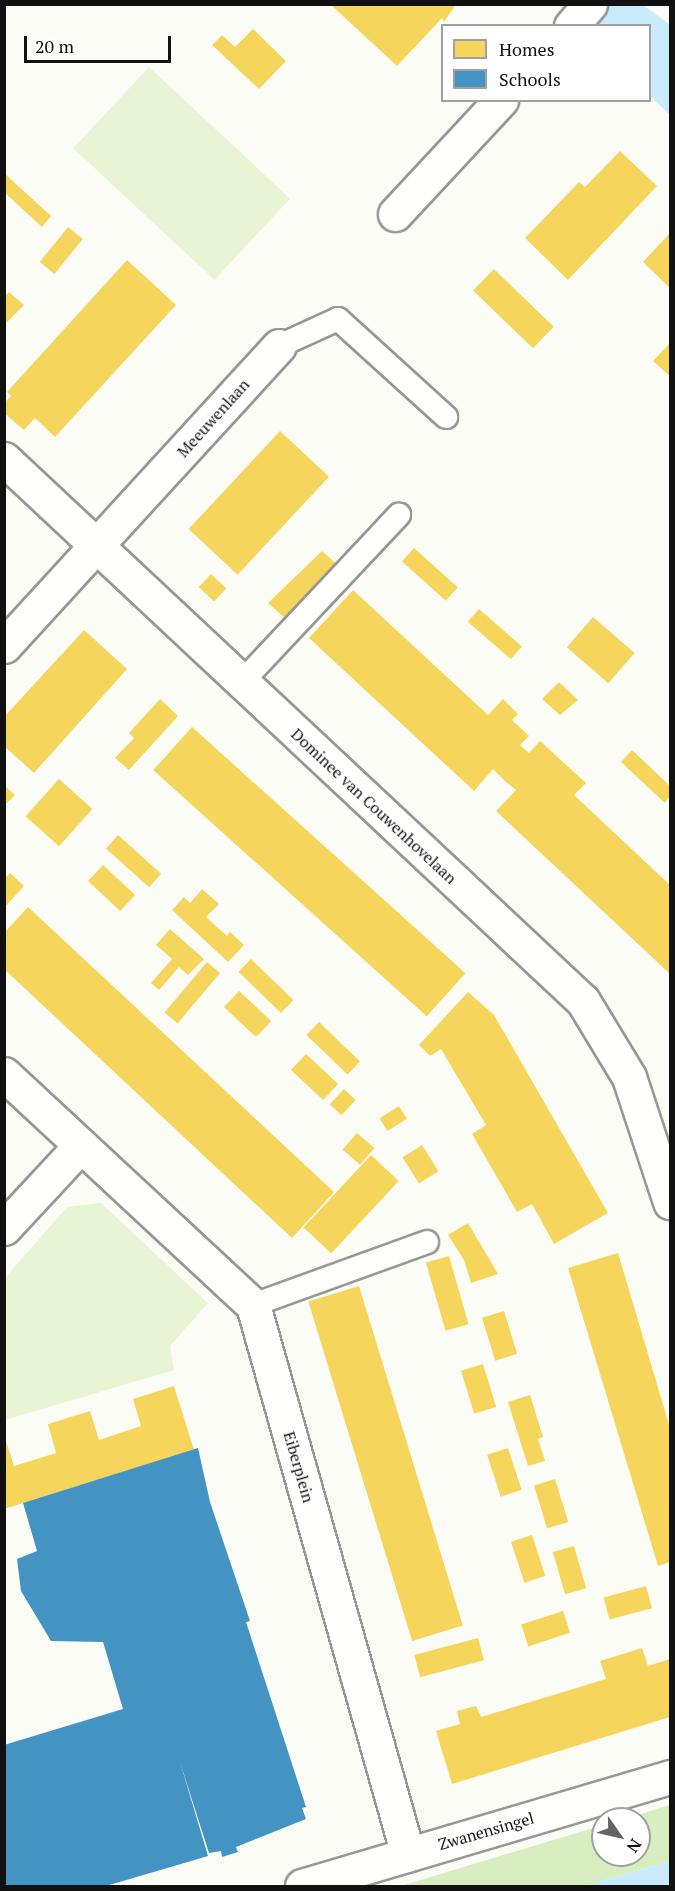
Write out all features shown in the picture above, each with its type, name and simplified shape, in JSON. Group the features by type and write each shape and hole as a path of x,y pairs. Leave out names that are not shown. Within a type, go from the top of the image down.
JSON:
{"street":[{"path":"573,24 590,4"},
{"path":"395,214 499,102"},
{"name":"Meeuwenlaan","path":"4,646 279,346"},
{"name":"Dominee van Couwenhovelaan","path":"4,459 583,1001 629,1077 670,1202"},
{"path":"4,1074 253,1305"},
{"path":"4,1228 81,1145"},
{"name":"Eiberplein","path":"253,1305 408,1854"},
{"name":"Zwanensingel","path":"303,1887 670,1777"}],"lane":[{"name":"Meeuwenlaan","path":"279,346 338,319 446,417"},
{"path":"241,683 399,515"},
{"path":"253,1305 427,1242"}],"green space":[{"path":"149,67 290,199 214,280 73,148"},
{"path":"101,1203 208,1303 170,1346 174,1370 5,1420 5,1278 67,1207"},
{"path":"670,1805 670,1861 651,1867 651,1811"},
{"path":"591,1829 591,1867 650,1867 585,1886 401,1886"}],"water":[{"path":"608,4 643,5 670,25 670,115 651,97 651,24 588,24"},
{"path":"670,1861 670,1886 585,1886 651,1867"}],"building: Homes":[{"path":"330,4 456,4 444,22 442,18 397,66"},
{"path":"253,29 286,61 259,89 212,45 222,35 235,47"},
{"path":"620,151 657,186 568,280 525,238 579,182 585,187"},
{"path":"4,173 51,216 42,227 4,192"},
{"path":"68,227 83,239 54,274 40,262"},
{"path":"670,233 670,288 643,262"},
{"path":"127,260 176,305 55,437 35,418 24,430 4,413 4,403 11,396 7,392"},
{"path":"494,269 554,327 533,348 473,291"},
{"path":"9,292 24,305 4,325 4,297"},
{"path":"670,343 670,376 653,361"},
{"path":"280,431 329,477 238,575 189,529"},
{"path":"414,548 458,587 446,601 402,561"},
{"path":"322,551 338,565 287,620 268,603"},
{"path":"211,574 226,588 214,601 199,587"},
{"path":"353,590 488,715 503,699 518,714 512,720 529,736 520,745 529,753 540,741 586,783 574,795 670,885 670,974 496,811 516,790 493,769 474,791 309,638"},
{"path":"479,609 522,646 511,659 468,622"},
{"path":"593,617 635,653 608,683 567,647"},
{"path":"84,630 127,669 34,773 4,746 4,717"},
{"path":"559,682 578,700 560,715 542,699"},
{"path":"160,699 178,716 129,770 115,758 134,738 129,733"},
{"path":"192,727 465,973 427,1016 153,770"},
{"path":"632,750 670,786 670,796 665,803 621,762"},
{"path":"59,779 92,809 59,846 26,816"},
{"path":"4,785 15,795 4,806"},
{"path":"118,835 161,874 149,887 106,848"},
{"path":"103,865 135,895 120,911 88,881"},
{"path":"10,873 24,886 4,908 4,879"},
{"path":"202,889 219,904 206,917 227,936 230,932 244,945 228,962 172,910 184,897 190,903"},
{"path":"28,907 334,1192 292,1238 4,969 4,933"},
{"path":"170,929 204,959 188,975 179,967 159,990 151,983 172,959 156,945"},
{"path":"251,959 293,1000 281,1013 238,972"},
{"path":"207,962 220,973 178,1023 165,1013"},
{"path":"239,991 271,1021 256,1037 224,1007"},
{"path":"468,992 494,1015 608,1213 554,1244 532,1204 517,1212 472,1134 486,1125 441,1049 430,1056 419,1045"},
{"path":"319,1022 360,1062 347,1075 306,1035"},
{"path":"306,1054 338,1084 323,1100 291,1070"},
{"path":"344,1089 356,1100 341,1115 330,1104"},
{"path":"399,1106 407,1119 387,1131 379,1118"},
{"path":"357,1133 374,1148 360,1165 343,1150"},
{"path":"422,1145 438,1171 419,1183 402,1157"},
{"path":"371,1155 399,1181 331,1253 303,1227"},
{"path":"468,1223 498,1274 471,1283 464,1260 448,1235"},
{"path":"618,1253 670,1428 670,1562 658,1566 568,1268"},
{"path":"449,1256 469,1324 445,1331 426,1263"},
{"path":"359,1286 463,1625 412,1641 308,1301"},
{"path":"504,1311 517,1354 495,1361 482,1318"},
{"path":"483,1364 496,1407 474,1414 461,1371"},
{"path":"174,1386 194,1450 4,1509 4,1435 14,1466 56,1453 48,1424 90,1411 99,1440 141,1426 133,1399"},
{"path":"530,1395 543,1437 538,1439 545,1461 528,1466 508,1402"},
{"path":"508,1448 522,1490 501,1497 487,1455"},
{"path":"555,1479 568,1522 547,1528 534,1485"},
{"path":"532,1535 545,1576 524,1583 511,1542"},
{"path":"574,1546 586,1588 565,1594 553,1552"},
{"path":"646,1586 652,1608 609,1620 603,1597"},
{"path":"563,1611 570,1633 528,1646 521,1625"},
{"path":"478,1638 484,1660 420,1677 414,1655"},
{"path":"642,1648 648,1666 670,1659 670,1717 452,1784 436,1731 460,1724 457,1711 476,1706 481,1717 606,1679 600,1661"}],"building: Schools":[{"path":"198,1448 210,1502 250,1621 246,1622 306,1807 302,1808 306,1819 236,1847 238,1852 222,1857 221,1851 209,1853 180,1762 208,1856 106,1886 4,1886 4,1745 123,1709 103,1642 51,1641 21,1591 17,1559 37,1551 23,1503"}]}
